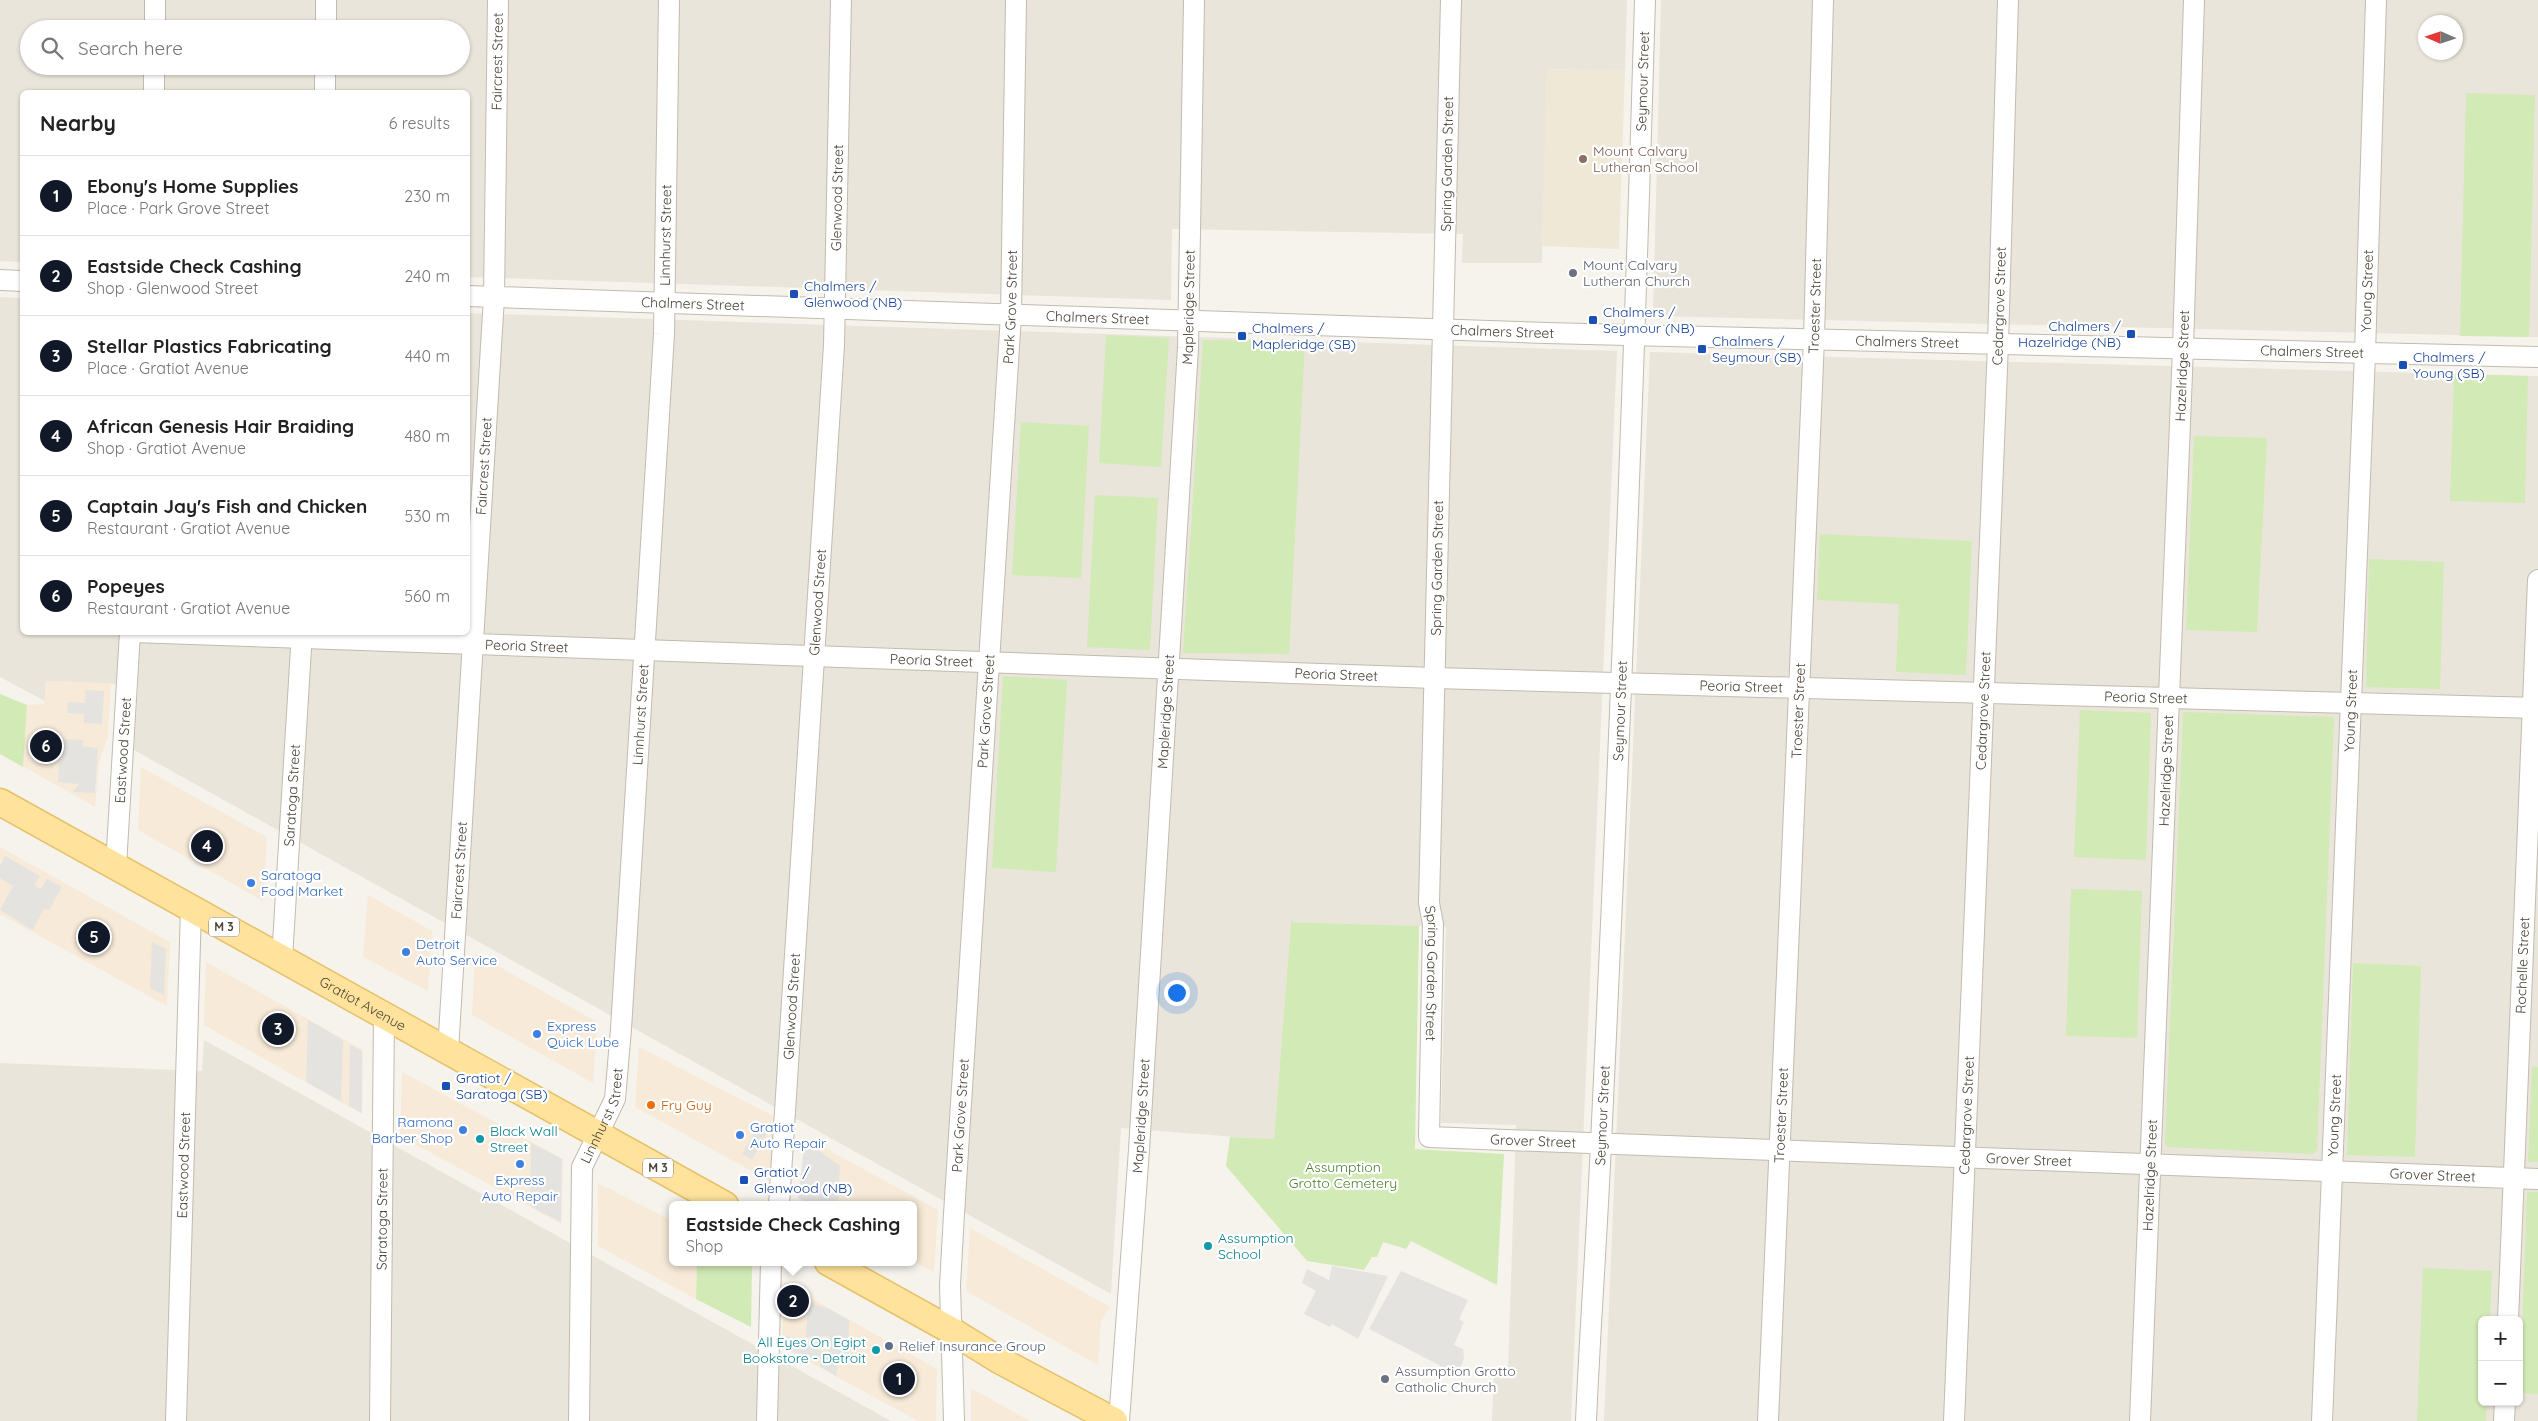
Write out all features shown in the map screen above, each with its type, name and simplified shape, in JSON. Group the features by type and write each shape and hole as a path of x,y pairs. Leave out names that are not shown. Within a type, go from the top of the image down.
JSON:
{"main road":[{"name":"Gratiot Avenue","path":"0,802 718,1201"},
{"path":"835,1266 952,1331 999,1360 1114,1421"}],"street":[{"path":"154,20 155,0"},
{"path":"326,0 326,20"},
{"name":"Faircrest Street","path":"448,1051 494,297 498,0"},
{"name":"Linnhurst Street","path":"579,1421 582,1167 615,1099 618,1067 664,303 669,0"},
{"name":"Glenwood Street","path":"779,1201 836,309 841,0"},
{"name":"Park Grove Street","path":"954,1421 950,1285 1011,315 1016,0"},
{"name":"Mapleridge Street","path":"1119,1421 1139,1150 1188,321 1194,0"},
{"name":"Spring Garden Street","path":"1429,1137 1432,924 1429,903 1450,0"},
{"name":"Seymour Street","path":"1586,1421 1601,1144 1621,683 1635,334 1645,0"},
{"name":"Troester Street","path":"1768,1421 1814,339 1823,0"},
{"name":"Cedargrove Street","path":"1954,1421 1998,344 2008,0"},
{"name":"Hazelridge Street","path":"2140,1421 2170,698 2194,0"},
{"name":"Young Street","path":"2322,1421 2352,703 2376,0"},
{"path":"154,75 154,90"},
{"path":"325,75 325,90"},
{"path":"0,280 20,281"},
{"name":"Chalmers Street","path":"470,296 1443,330 2538,358"},
{"name":"Rochelle Street","path":"2508,1316 2536,708 2538,580"},
{"name":"Eastwood Street","path":"116,866 132,635"},
{"name":"Peoria Street","path":"259,635 473,645 1435,678 2536,708"},
{"name":"Saratoga Street","path":"282,959 301,636"},
{"name":"Eastwood Street","path":"176,1421 191,908"},
{"name":"Saratoga Street","path":"380,1421 384,1016"},
{"name":"Grover Street","path":"1429,1137 2538,1179"},
{"path":"767,1421 771,1266"},
{"path":"2504,1421 2505,1406"}],"shaded area":[{"path":"0,0 1627,0 1625,71 1547,69 1542,263 1462,263 1463,234 1172,229 1171,300 470,277 470,90 20,90 20,262 0,261"},
{"path":"1661,0 2538,0 2538,337 1653,316"},
{"name":"Mount Calvary Lutheran School","path":"1547,69 1625,71 1619,249 1542,246"},
{"path":"0,297 20,298 20,635 470,635 470,313 1617,351 1571,1421 1492,1421 1494,1372 1508,1372 1516,1125 1441,1123 1446,927 1291,922 1274,1140 1121,1128 1111,1294 134,750 138,685 46,681 45,701 0,677"},
{"path":"1650,352 2538,376 2538,1421 1604,1421"},
{"path":"46,681 111,683 108,736 99,763 95,807 23,766 27,705 44,704"},
{"path":"86,690 104,691 102,724 84,723 84,714 67,713 68,702 85,703"},
{"path":"60,739 83,740 83,746 98,748 95,793 73,792 79,784 58,782"},
{"path":"141,767 267,837 263,901 138,830"},
{"path":"0,847 170,942 167,1006 0,914"},
{"path":"5,856 40,876 34,885 41,889 47,879 62,887 49,910 44,908 33,930 0,910 13,886 0,878 0,866"},
{"path":"368,895 432,931 428,991 363,957"},
{"path":"152,942 166,949 164,995 150,988"},
{"path":"475,953 597,1022 593,1083 472,1015"},
{"path":"206,962 363,1050 362,1114 204,1025"},
{"path":"308,1020 343,1040 341,1101 306,1082"},
{"path":"204,1040 891,1421 0,1421 0,1063 202,1071"},
{"path":"350,1045 362,1051 362,1113 349,1106"},
{"path":"639,1047 775,1117 770,1181 635,1107"},
{"path":"402,1072 563,1159 561,1224 400,1136"},
{"path":"759,1124 769,1129 752,1160 742,1154"},
{"path":"805,1137 938,1210 934,1272 917,1263 917,1201 801,1201"},
{"path":"805,1140 840,1166 838,1201 805,1201 798,1198"},
{"path":"531,1143 562,1159 561,1222 530,1206"},
{"path":"598,1183 669,1219 669,1266 697,1266 696,1299 598,1246"},
{"path":"970,1228 1110,1307 1101,1321 1098,1365 966,1291"},
{"path":"1332,1266 1388,1276 1358,1339 1332,1324 1330,1327 1304,1314 1316,1291 1302,1283 1307,1269 1329,1280"},
{"path":"1401,1271 1468,1300 1459,1319 1464,1322 1454,1345 1463,1349 1464,1359 1456,1376 1440,1370 1441,1366 1369,1329"},
{"path":"784,1283 937,1369 936,1421 918,1421 782,1347"},
{"path":"808,1302 829,1309 849,1320 848,1364 838,1364 836,1376 820,1366 820,1356 811,1360 784,1346 784,1336 793,1337 829,1355 829,1336 806,1337"},
{"path":"971,1388 1030,1421 971,1421"}],"green space":[{"path":"2466,93 2535,95 2529,337 2460,336"},
{"path":"1106,335 1169,338 1161,467 1099,463"},
{"path":"1203,340 1305,342 1289,654 1183,653"},
{"path":"2454,374 2528,376 2525,503 2450,501"},
{"path":"1021,422 1089,426 1081,578 1012,575"},
{"path":"2194,436 2267,438 2257,632 2186,630"},
{"path":"1095,495 1158,498 1150,650 1087,647"},
{"path":"1820,534 1972,541 1966,675 1896,672 1899,604 1817,600"},
{"path":"2369,559 2444,562 2440,689 2366,687"},
{"path":"1003,676 1067,680 1056,872 992,868"},
{"path":"0,694 27,705 23,767 0,754"},
{"path":"2080,710 2151,713 2146,860 2074,857"},
{"path":"2183,712 2334,717 2317,1150 2313,1154 2169,1147 2165,1144"},
{"path":"2071,889 2142,891 2137,1038 2066,1036"},
{"name":"Assumption Grotto Cemetery","path":"1291,922 1419,926 1415,1149 1504,1154 1497,1285 1411,1241 1406,1249 1383,1242 1377,1257 1372,1257 1364,1270 1307,1261 1226,1166 1230,1137 1274,1139"},
{"path":"2353,963 2421,966 2415,1157 2347,1155"},
{"path":"2532,1067 2538,1067 2538,1162 2528,1162"},
{"path":"2527,1192 2538,1192 2538,1394 2523,1393 2523,1316"},
{"path":"697,1266 752,1266 751,1327 696,1299"},
{"path":"2423,1268 2492,1271 2490,1316 2478,1316 2478,1406 2487,1406 2486,1421 2417,1421"}],"place":[{"name":"Mount Calvary Lutheran School","path":"1583,159"},
{"name":"Mount Calvary Lutheran Church","path":"1573,273"},
{"name":"Chalmers / Glenwood (NB)","path":"794,294"},
{"name":"Chalmers / Seymour (NB)","path":"1593,320"},
{"name":"Chalmers / Hazelridge (NB)","path":"2131,334"},
{"name":"Chalmers / Mapleridge (SB)","path":"1242,336"},
{"name":"Chalmers / Seymour (SB)","path":"1702,349"},
{"name":"Chalmers / Young (SB)","path":"2403,365"},
{"name":"Popeyes","path":"46,746"},
{"name":"African Genesis Hair Braiding","path":"207,846"},
{"name":"Saratoga Food Market","path":"251,883"},
{"name":"Captain Jay's Fish and Chicken","path":"94,937"},
{"name":"Detroit Auto Service","path":"406,952"},
{"name":"Stellar Plastics Fabricating","path":"278,1029"},
{"name":"Express Quick Lube","path":"537,1034"},
{"name":"Gratiot / Saratoga (SB)","path":"446,1086"},
{"name":"Fry Guy","path":"651,1105"},
{"name":"Ramona Barber Shop","path":"463,1130"},
{"name":"Gratiot Auto Repair","path":"740,1135"},
{"name":"Black Wall Street","path":"480,1139"},
{"name":"Express Auto Repair","path":"520,1164"},
{"name":"Gratiot / Glenwood (NB)","path":"744,1180"},
{"name":"Assumption School","path":"1208,1246"},
{"name":"Eastside Check Cashing","path":"793,1301"},
{"name":"Relief Insurance Group","path":"889,1346"},
{"name":"All Eyes On Egipt Bookstore - Detroit","path":"876,1350"},
{"name":"Ebony's Home Supplies","path":"899,1379"},
{"name":"Assumption Grotto Catholic Church","path":"1385,1379"}]}
